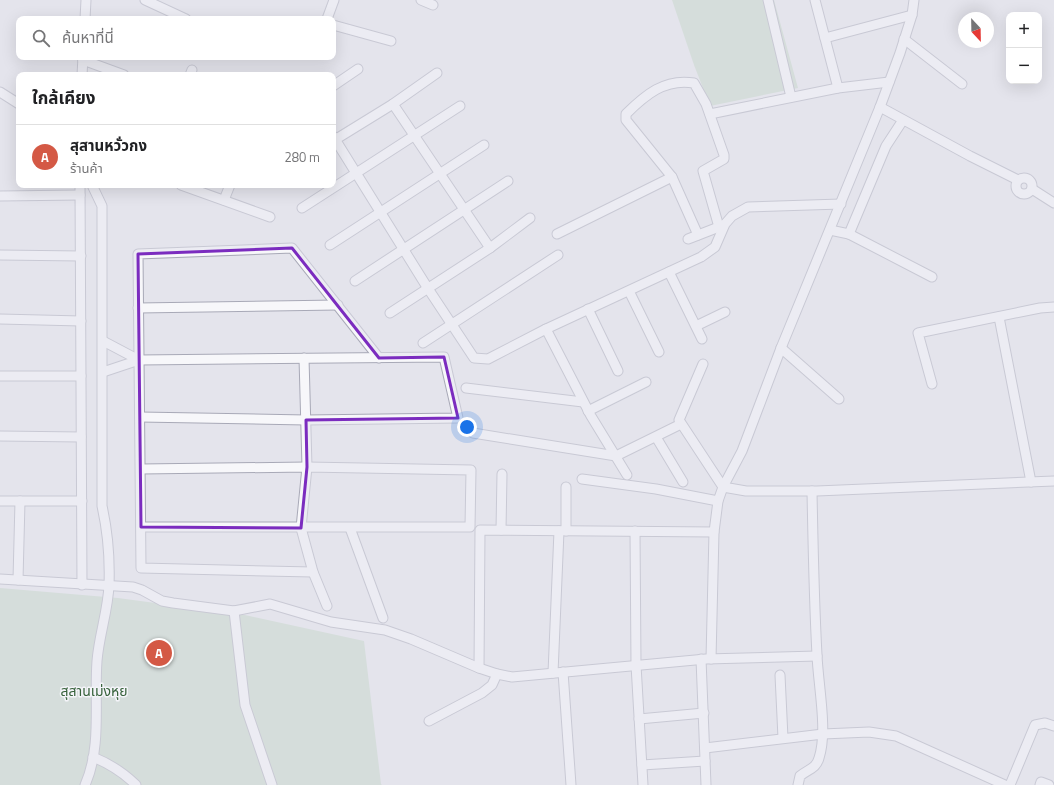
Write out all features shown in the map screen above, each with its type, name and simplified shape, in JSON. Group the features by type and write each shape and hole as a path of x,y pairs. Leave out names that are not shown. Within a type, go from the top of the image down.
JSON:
{"street":[{"path":"85,16 86,0"},
{"path":"145,0 164,4 182,16"},
{"path":"328,16 334,0"},
{"path":"421,0 433,5"},
{"path":"768,0 791,97"},
{"path":"815,0 838,88"},
{"path":"711,659 714,532 718,501 723,487 742,451 781,348 880,107 912,15 914,0"},
{"path":"825,38 912,15"},
{"path":"336,26 391,41"},
{"path":"904,40 962,84"},
{"path":"82,72 83,60"},
{"path":"88,60 117,72"},
{"path":"336,84 358,69"},
{"path":"336,138 393,104 437,73"},
{"path":"336,142 427,287 474,358 488,359 546,329 709,252 715,247 722,225 703,171 724,159 724,155 710,114 694,83 681,81 657,89 647,95 626,114 626,120 672,177 698,235"},
{"path":"710,114 838,88 889,82"},
{"path":"0,92 16,102"},
{"path":"393,104 490,248"},
{"path":"336,186 460,106"},
{"path":"880,107 970,156 1018,180 1023,177 1028,178 1032,184 1032,190 1054,203"},
{"path":"848,234 886,146 903,120"},
{"path":"330,246 484,145"},
{"path":"557,234 672,177"},
{"path":"355,281 508,181"},
{"path":"80,188 82,585"},
{"path":"85,785 90,775 94,757 97,660 109,586 108,533 102,506 102,206 93,188"},
{"path":"190,188 270,217"},
{"path":"224,200 229,188"},
{"path":"302,208 333,188"},
{"path":"0,196 80,195"},
{"path":"688,240 722,225 732,216 748,207 841,204"},
{"path":"390,313 427,287 490,248 530,218"},
{"path":"830,230 848,234 932,277"},
{"path":"313,572 141,568 138,254 292,248 379,358"},
{"path":"0,255 80,256"},
{"path":"423,343 558,255"},
{"path":"668,272 702,338"},
{"path":"629,291 659,352"},
{"path":"138,308 338,305"},
{"path":"932,384 918,333 1040,308 1054,307"},
{"path":"588,309 618,371"},
{"path":"696,326 725,312"},
{"path":"999,317 1031,482"},
{"path":"0,319 81,321"},
{"path":"546,329 583,402 627,475"},
{"path":"103,341 139,360"},
{"path":"781,348 839,399"},
{"path":"103,372 139,360 444,357 458,418 306,420 140,417"},
{"path":"304,358 307,467 301,528 313,572 327,606"},
{"path":"703,364 679,420 723,487 746,491 812,491 1054,481"},
{"path":"0,376 81,376"},
{"path":"588,411 646,382"},
{"path":"466,388 583,402"},
{"path":"473,433 616,456 681,424"},
{"path":"0,436 82,437"},
{"path":"656,437 683,482"},
{"path":"140,469 307,467 471,470 470,527 141,527"},
{"path":"501,530 502,474"},
{"path":"582,479 656,489 718,501"},
{"path":"552,673 566,487"},
{"path":"798,785 800,776 814,768 817,764 823,734 817,656 812,491"},
{"path":"0,501 82,501"},
{"path":"18,580 20,501"},
{"path":"350,528 383,618"},
{"path":"479,668 480,530 714,532"},
{"path":"635,531 636,665 643,785"},
{"path":"0,579 133,587 142,590 162,601 234,610 270,604 331,622 385,630 411,638 479,668 496,674 512,677 701,659 817,656"},
{"path":"234,610 245,705 272,785"},
{"path":"701,659 706,785"},
{"path":"563,672 571,785"},
{"path":"429,721 482,693 492,686 496,674"},
{"path":"780,675 783,738"},
{"path":"639,719 704,714"},
{"path":"1010,785 1035,725 1045,723 1054,726"},
{"path":"705,748 823,734 869,732 896,736 1005,785"},
{"path":"94,757 112,765 125,774 136,785"},
{"path":"642,765 705,761"},
{"path":"1040,785 1041,782 1049,785"}],"highlighted area":[{"path":"292,248 379,358 444,357 458,418 306,420 307,467 301,528 141,527 138,254"}],"green space":[{"path":"672,0 774,0 798,88 710,106 694,65"},
{"name":"สุสานเม่งหุย","path":"0,588 118,598 245,615 364,641 382,785 0,785"}],"place":[{"name":"สุสานหวั่วกง","path":"159,653"}]}
